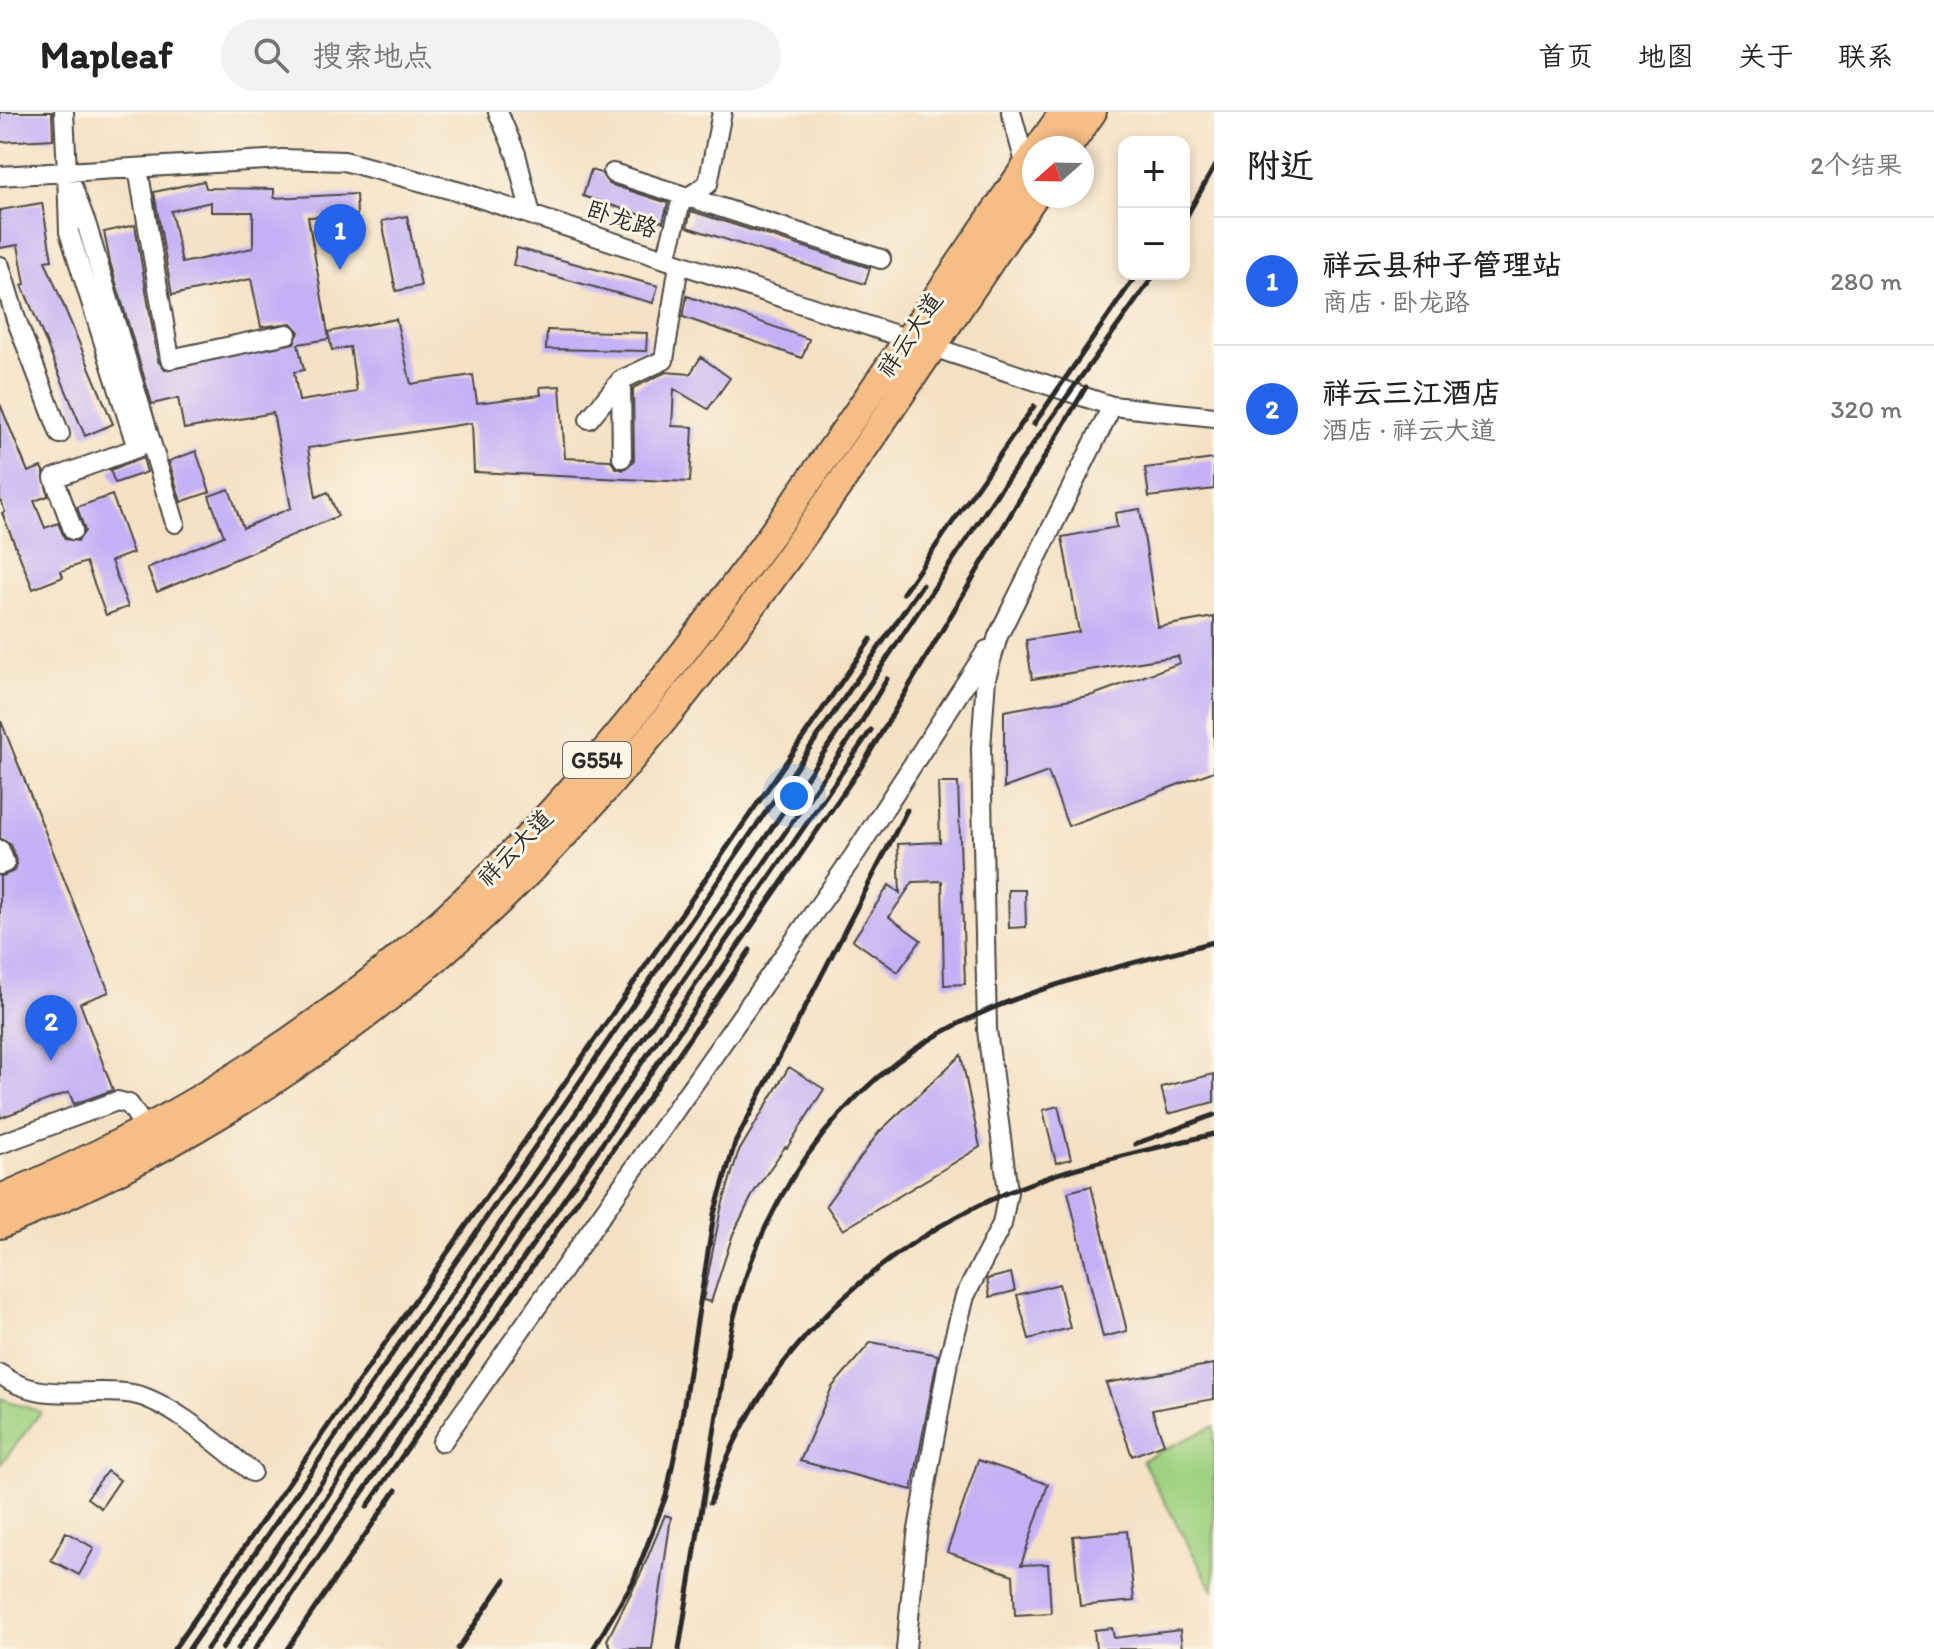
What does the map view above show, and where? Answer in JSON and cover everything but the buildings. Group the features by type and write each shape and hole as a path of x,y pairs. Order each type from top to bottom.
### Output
{"highway":[{"name":"祥云大道","path":"1047,136 1063,112"},
{"path":"1076,136 1093,112"},
{"name":"祥云大道","path":"0,1225 125,1169 245,1099 385,1000 491,909 559,840 675,704 772,576 920,343 1022,174"},
{"name":"祥云大道","path":"0,1198 146,1129 258,1061 369,980 455,908 541,823 694,638 1026,208"}],"street":[{"path":"64,112 69,232 137,448 54,478 73,530"},
{"path":"498,112 516,154 531,215"},
{"path":"589,419 621,380 664,360 681,202 708,184 722,112"},
{"path":"1011,112 1023,136"},
{"name":"卧龙路","path":"0,176 283,159 344,161 396,173 531,215 1112,406 1214,417"},
{"path":"138,168 170,359 287,334"},
{"path":"67,172 87,226 175,523"},
{"path":"613,173 881,259"},
{"path":"0,266 16,319 60,434"},
{"path":"621,380 622,458"},
{"path":"442,1442 853,857 1003,626 1112,406"},
{"path":"906,1649 917,1535 948,1362 965,1296 1002,1224 1008,1192 987,1030 981,748 986,678 1003,626"},
{"path":"0,850 5,863 0,865"},
{"path":"0,1144 117,1101 129,1104 146,1129"},
{"path":"0,1374 22,1387 67,1394 134,1394 189,1422 252,1472"}],"green space":[{"path":"0,1398 41,1412 0,1465"},
{"path":"1214,1426 1214,1592 1142,1460"}],"railway":[{"path":"1190,210 1214,167"},
{"path":"1034,424 1133,280"},
{"path":"207,1649 831,742 997,494 1151,280"},
{"path":"255,1649 863,764 1086,387"},
{"path":"903,593 1034,406"},
{"path":"189,1649 922,585"},
{"path":"174,1649 871,639"},
{"path":"222,1649 862,721 887,679"},
{"path":"238,1649 871,730"},
{"path":"593,1649 633,1582 666,1496 680,1429 714,1214 735,1143 907,810"},
{"path":"679,1649 729,1340 741,1291 759,1243 781,1198 808,1155 839,1115 875,1080 916,1049 960,1023 1052,986 1214,942"},
{"path":"367,1507 750,950"},
{"path":"1135,1144 1214,1115"},
{"path":"710,1503 734,1445 764,1391 801,1342 843,1298 890,1259 941,1226 996,1197 1054,1175 1214,1134"},
{"path":"287,1649 396,1490"},
{"path":"458,1649 505,1580"}],"place":[{"name":"祥云县种子管理站","path":"340,270"},
{"name":"祥云三江酒店","path":"51,1061"}]}
